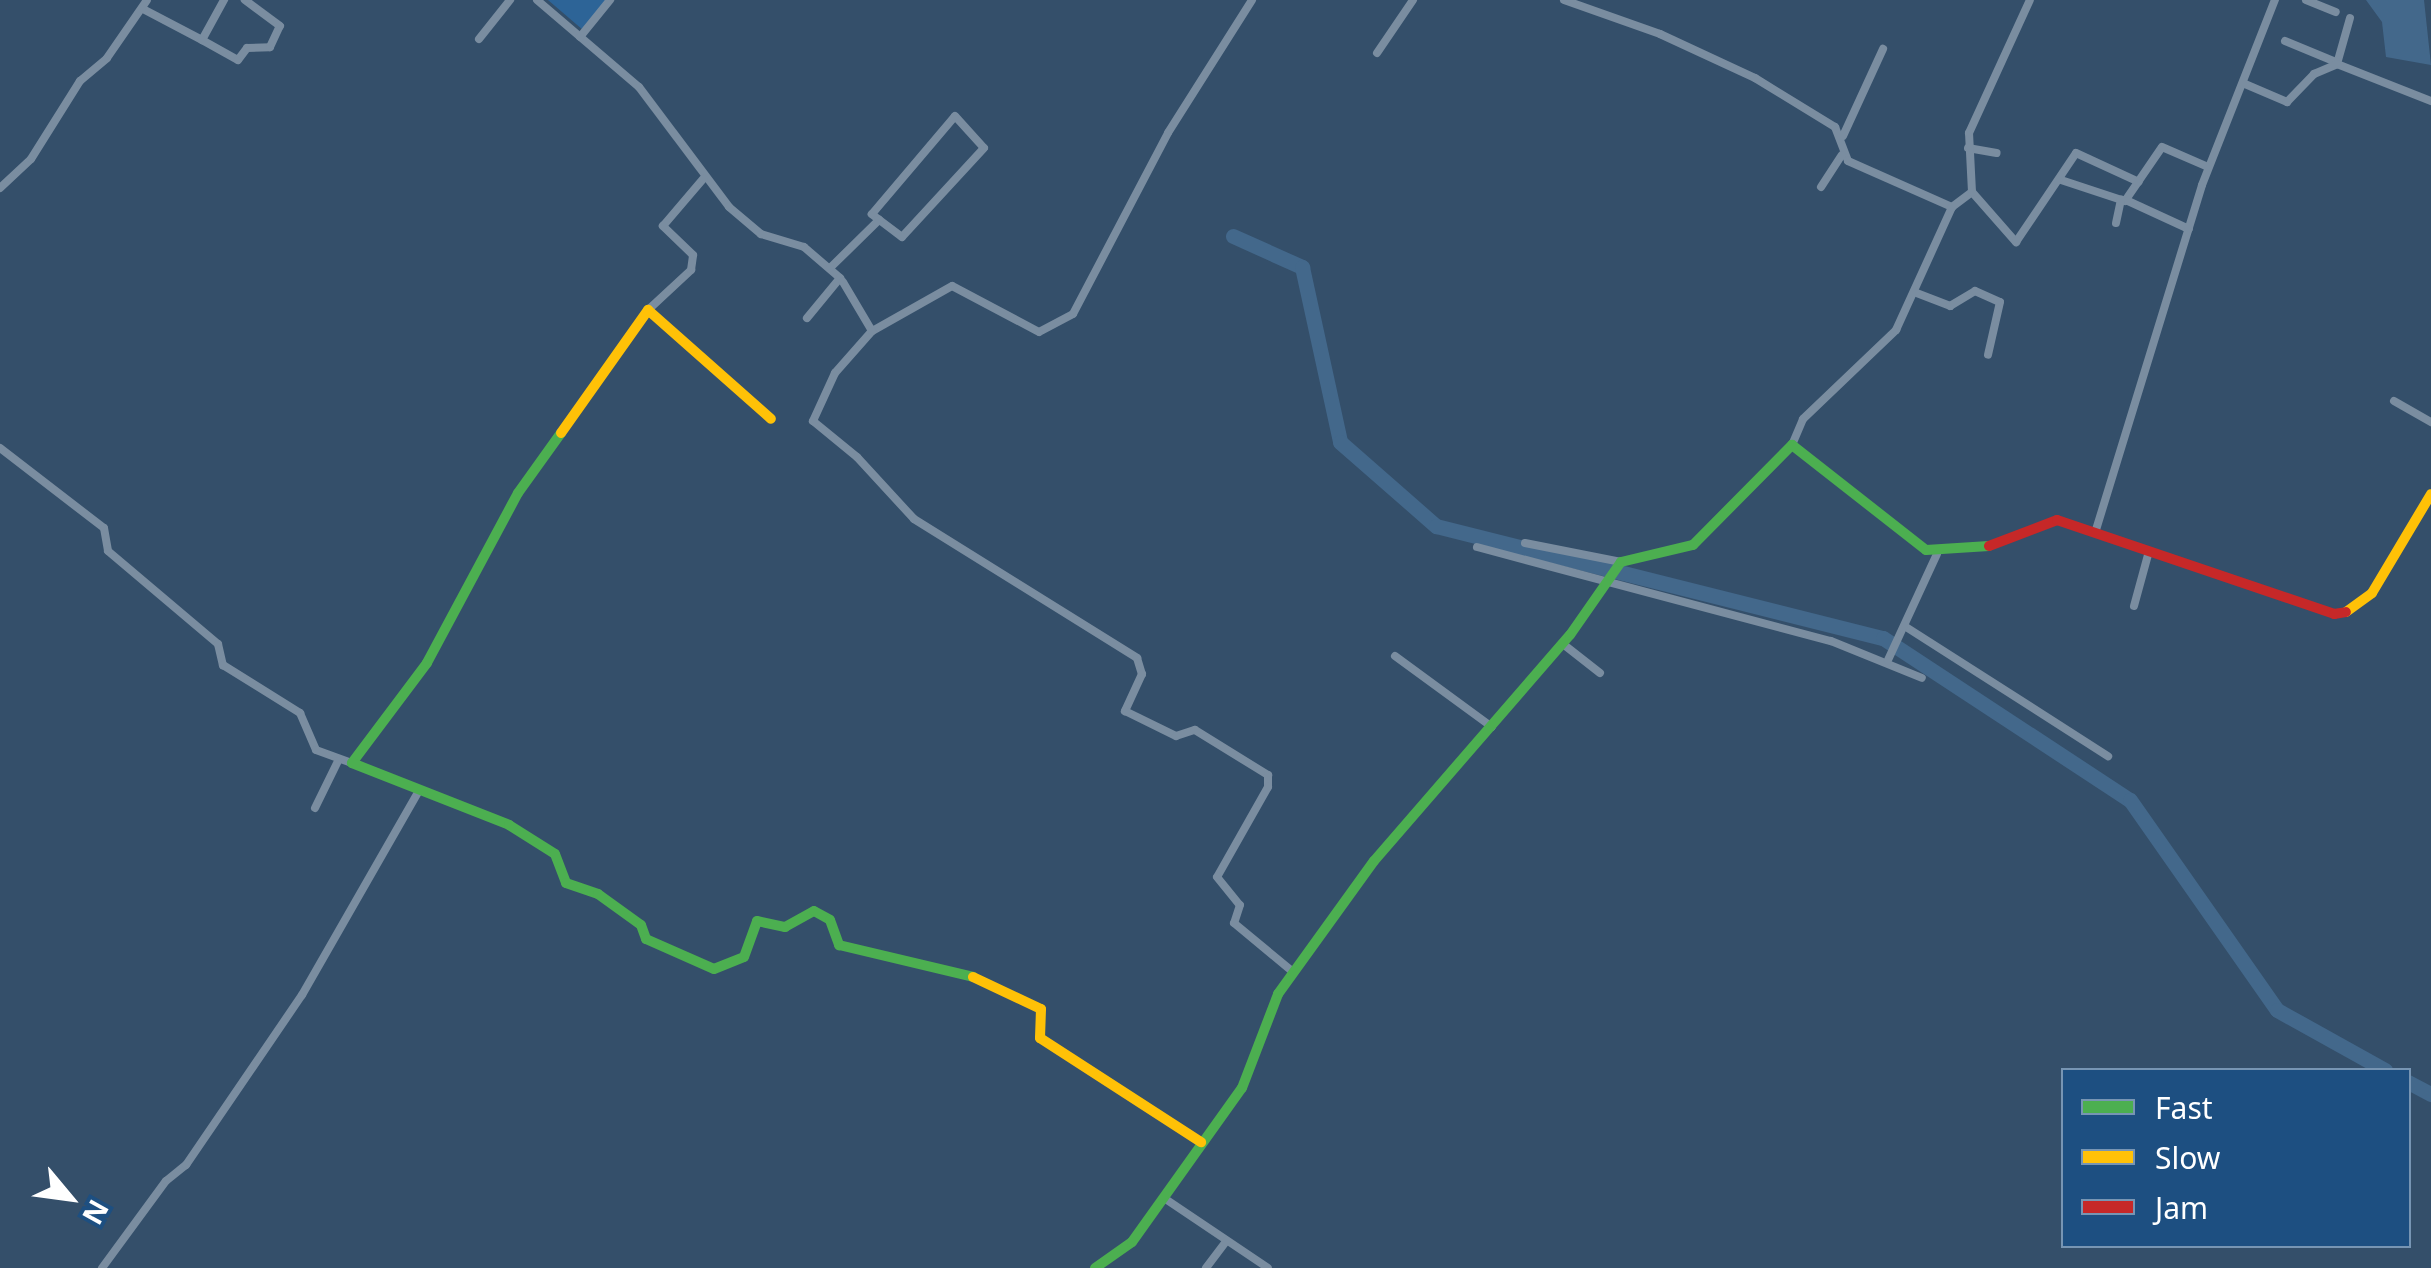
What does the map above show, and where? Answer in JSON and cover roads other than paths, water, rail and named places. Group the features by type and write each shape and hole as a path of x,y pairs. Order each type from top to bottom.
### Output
{"street":[{"path":"202,40 224,0"},
{"path":"0,188 31,159 80,81 107,58 145,5 238,60 247,48 270,47 280,26 245,0"},
{"path":"479,39 510,0"},
{"path":"537,0 638,88 703,178 762,234 804,247 830,268 843,282 872,331"},
{"path":"580,36 610,0"},
{"path":"1252,0 1168,133 1106,258 1058,327 1022,327 952,286 872,331 834,373 814,422 858,457 914,519 1137,658 1142,674 1125,710 1176,736 1196,730 1268,776 1268,786 1217,877 1240,905 1234,923 1293,972"},
{"path":"1377,53 1413,0"},
{"path":"1564,0 1721,60 1842,138"},
{"path":"2030,0 2008,59 1973,120 1968,148 1972,192 2016,242 2076,153 2140,182"},
{"path":"2095,533 2208,167 2275,0"},
{"path":"2306,0 2336,12"},
{"path":"2244,84 2286,102 2314,74 2336,63 2350,18"},
{"path":"2286,42 2431,101"},
{"path":"1821,187 1842,155 1842,138 1883,49"},
{"path":"955,116 984,148 902,237 879,220 872,214 955,116"},
{"path":"2116,223 2124,200 2162,147 2208,167"},
{"path":"1968,148 1996,153"},
{"path":"1842,155 1952,207"},
{"path":"352,763 426,663 518,493 648,310 694,262 664,226 703,178"},
{"path":"2061,180 2124,200 2189,229"},
{"path":"1526,543 1620,563 1694,545 1792,445 1803,420 1896,330 1952,207 1972,192"},
{"path":"830,268 879,220"},
{"path":"807,318 843,282"},
{"path":"1914,292 1950,306 1975,291 2000,302 1988,355"},
{"path":"648,310 771,419"},
{"path":"2394,400 2431,422"},
{"path":"1792,445 1905,538 1937,554 1992,546 2051,520 2274,597 2344,612 2372,593 2431,494"},
{"path":"0,448 104,528 108,552 218,644 223,665 300,713 316,750 419,792 494,817 555,854 566,882 598,894 640,925 653,943 714,968 744,957 757,921 784,927 814,911 830,920 839,945 968,974 1040,1009 1040,1038 1065,1058 1201,1142"},
{"path":"1477,547 1613,580 1889,658 1922,678"},
{"path":"2134,606 2149,551"},
{"path":"1889,658 1937,554"},
{"path":"1095,1268 1132,1242 1242,1088 1270,1011 1293,972 1374,862 1563,644 1613,580 1620,563"},
{"path":"1906,627 2108,756"},
{"path":"1563,644 1600,673"},
{"path":"1396,656 1492,727"},
{"path":"315,808 338,761"},
{"path":"102,1268 166,1181 186,1165 302,996 419,792"},
{"path":"1164,1198 1226,1241 1253,1252 1268,1268"},
{"path":"1206,1268 1226,1241"}],"waterway":[{"path":"1233,236 1302,267 1340,442 1436,526 1883,638 2130,800 2277,1010 2381,1068"},
{"path":"2411,1084 2431,1094"}]}
